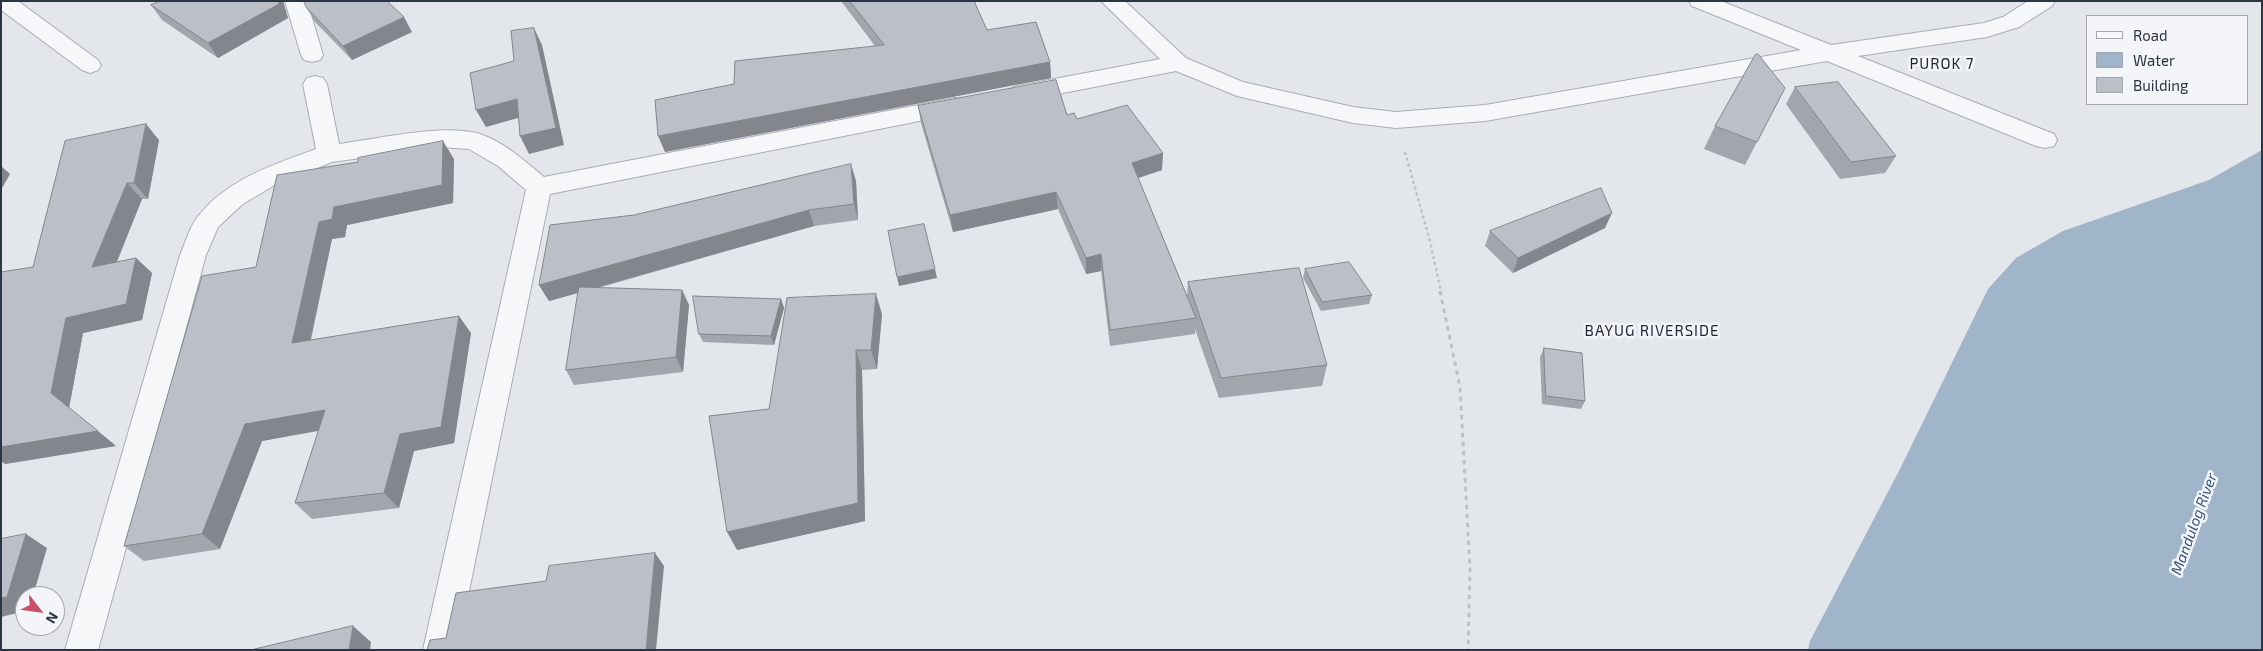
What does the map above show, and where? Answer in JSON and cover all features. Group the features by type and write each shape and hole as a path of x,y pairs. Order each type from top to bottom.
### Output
{"street":[{"path":"3,1 90,65"},
{"path":"296,1 312,55"},
{"path":"1112,1 1178,63 1237,88 1353,115 1396,120 1485,113 1829,54 1987,30 2011,22 2044,1"},
{"path":"1700,1 2045,140"},
{"path":"1003,97 1178,63"},
{"path":"315,84 329,154"},
{"path":"539,187 974,103"},
{"path":"80,650 193,255 208,221 227,203 272,174 329,154 440,139 474,141 507,160 539,187"},
{"path":"440,650 539,187"}],"path":[{"path":"1396,120 1430,241 1460,386 1470,568 1468,650"}],"water":[{"name":"Mandulog River","path":"2262,150 2262,650 1808,650 1810,641 1900,469 1988,289 2016,258 2063,231 2209,180"}],"building":[{"path":"160,1 278,1 279,4 208,43 151,5"},
{"path":"304,1 387,1 404,17 343,46 306,7"},
{"path":"850,1 974,1 987,30 1036,22 1050,62 658,136 655,100 734,84 735,61 884,45"},
{"path":"534,28 556,128 520,136 517,99 476,110 470,73 514,61 511,31"},
{"path":"1758,54 1785,88 1757,142 1715,126 1755,55"},
{"path":"1056,80 1067,115 1074,113 1077,119 1127,105 1163,153 1132,163 1196,318 1110,330 1101,254 1086,258 1056,192 950,215 918,106"},
{"path":"1838,82 1896,156 1851,162 1795,87"},
{"path":"146,124 134,183 127,183 92,267 136,258 126,304 66,318 51,393 98,431 1,447 1,272 33,267 65,141"},
{"path":"443,141 442,185 334,207 332,219 319,222 292,343 459,316 441,427 400,434 384,493 295,503 325,410 245,424 202,534 124,546 202,276 256,267 277,175 358,162 358,158"},
{"path":"851,164 854,204 809,210 539,285 550,225 634,215"},
{"path":"1601,188 1612,213 1518,258 1490,231"},
{"path":"924,224 935,269 897,277 888,231"},
{"path":"1349,262 1372,295 1322,302 1305,269"},
{"path":"1299,268 1327,365 1221,378 1188,282"},
{"path":"579,287 682,290 676,357 566,370"},
{"path":"876,294 871,350 856,350 858,503 727,532 709,416 769,409 787,298"},
{"path":"693,296 781,299 771,336 699,334"},
{"path":"1544,348 1582,353 1585,401 1546,396"},
{"path":"26,534 7,597 1,598 1,539"},
{"path":"655,553 646,650 427,650 430,640 446,638 456,593 546,581 549,566"},
{"path":"353,626 349,650 251,650"}],"district":[{"name":"PUROK 7","path":"1942,64"},
{"name":"BAYUG RIVERSIDE","path":"1652,331"}]}
